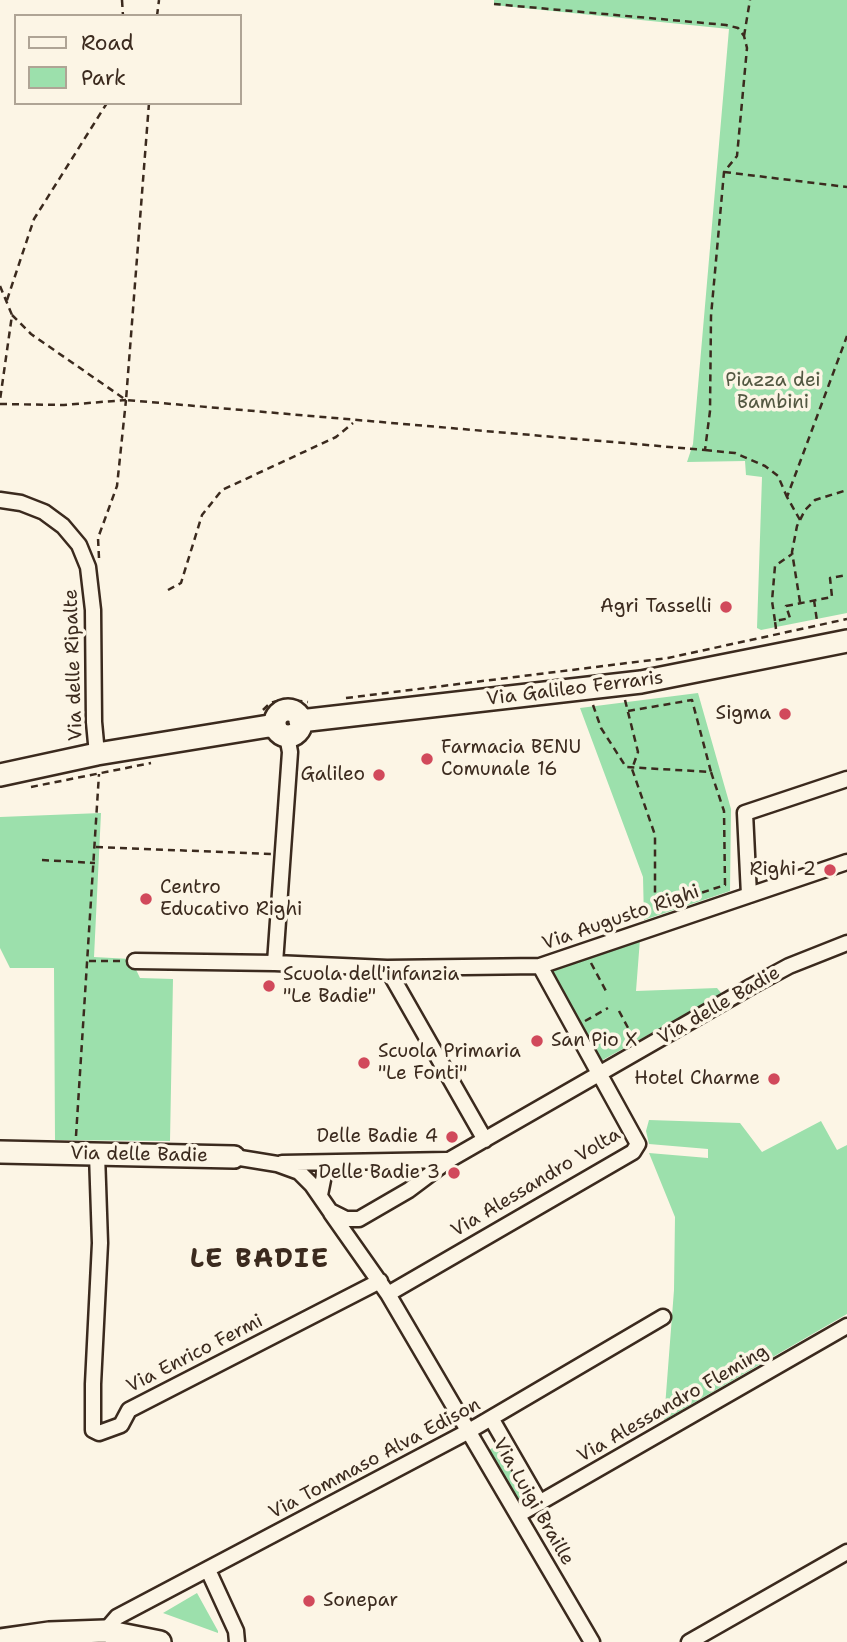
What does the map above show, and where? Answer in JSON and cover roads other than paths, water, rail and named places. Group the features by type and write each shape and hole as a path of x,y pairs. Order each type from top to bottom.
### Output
{"street":[{"name":"Via delle Ripalte","path":"0,500 21,503 44,512 63,526 79,545 88,567 92,587 98,764"},
{"name":"Via Galileo Ferraris","path":"0,775 98,764 287,727 640,682 847,641"},
{"path":"275,963 290,752 287,727"},
{"path":"749,895 745,813 847,779"},
{"name":"Via Augusto Righi","path":"135,961 387,968 540,966 847,862"},
{"name":"Via delle Badie","path":"359,1219 409,1191 449,1160 761,981 813,955 847,943"},
{"name":"Via Alessandro Volta","path":"388,1294 633,1152 638,1144 540,966"},
{"path":"387,968 485,1140"},
{"name":"Via delle Badie","path":"0,1152 234,1157 276,1164 299,1172 320,1195 330,1211"},
{"name":"Via Enrico Fermi","path":"97,1154 100,1242 93,1430 99,1433 121,1425 129,1410 380,1281"},
{"name":"Via delle Badie","path":"276,1164 449,1160"},
{"path":"320,1195 324,1175 347,1161"},
{"path":"400,1161 412,1176 409,1191"},
{"path":"330,1211 346,1219 359,1219"},
{"name":"Via Luigi Braille","path":"330,1211 388,1294 592,1642"},
{"path":"350,1241 348,1232 359,1219"},
{"name":"Via Tommaso Alva Edison","path":"105,1631 117,1617 469,1431 663,1317"},
{"name":"Via Alessandro Fleming","path":"518,1516 847,1326"},
{"path":"491,1418 540,1503"},
{"path":"690,1642 847,1552"},
{"path":"208,1570 236,1631 237,1642"},
{"path":"0,1640 49,1633 105,1631 160,1642"}],"place":[{"name":"Agri Tasselli","path":"726,607"},
{"name":"Sigma","path":"785,714"},
{"name":"Farmacia BENU Comunale 16","path":"427,759"},
{"name":"Galileo","path":"379,775"},
{"name":"Righi 2","path":"830,870"},
{"name":"Centro Educativo Righi","path":"146,899"},
{"name":"Scuola dell'infanzia \"Le Badie\"","path":"269,986"},
{"name":"San Pio X","path":"537,1041"},
{"name":"Scuola Primaria \"Le Fonti\"","path":"364,1063"},
{"name":"Hotel Charme","path":"774,1079"},
{"name":"Delle Badie 4","path":"452,1137"},
{"name":"Delle Badie 3","path":"454,1173"},
{"name":"Sonepar","path":"309,1601"}],"district":[{"name":"LE BADIE","path":"260,1260"}],"park label":[{"name":"Piazza dei Bambini","path":"773,392"}]}
